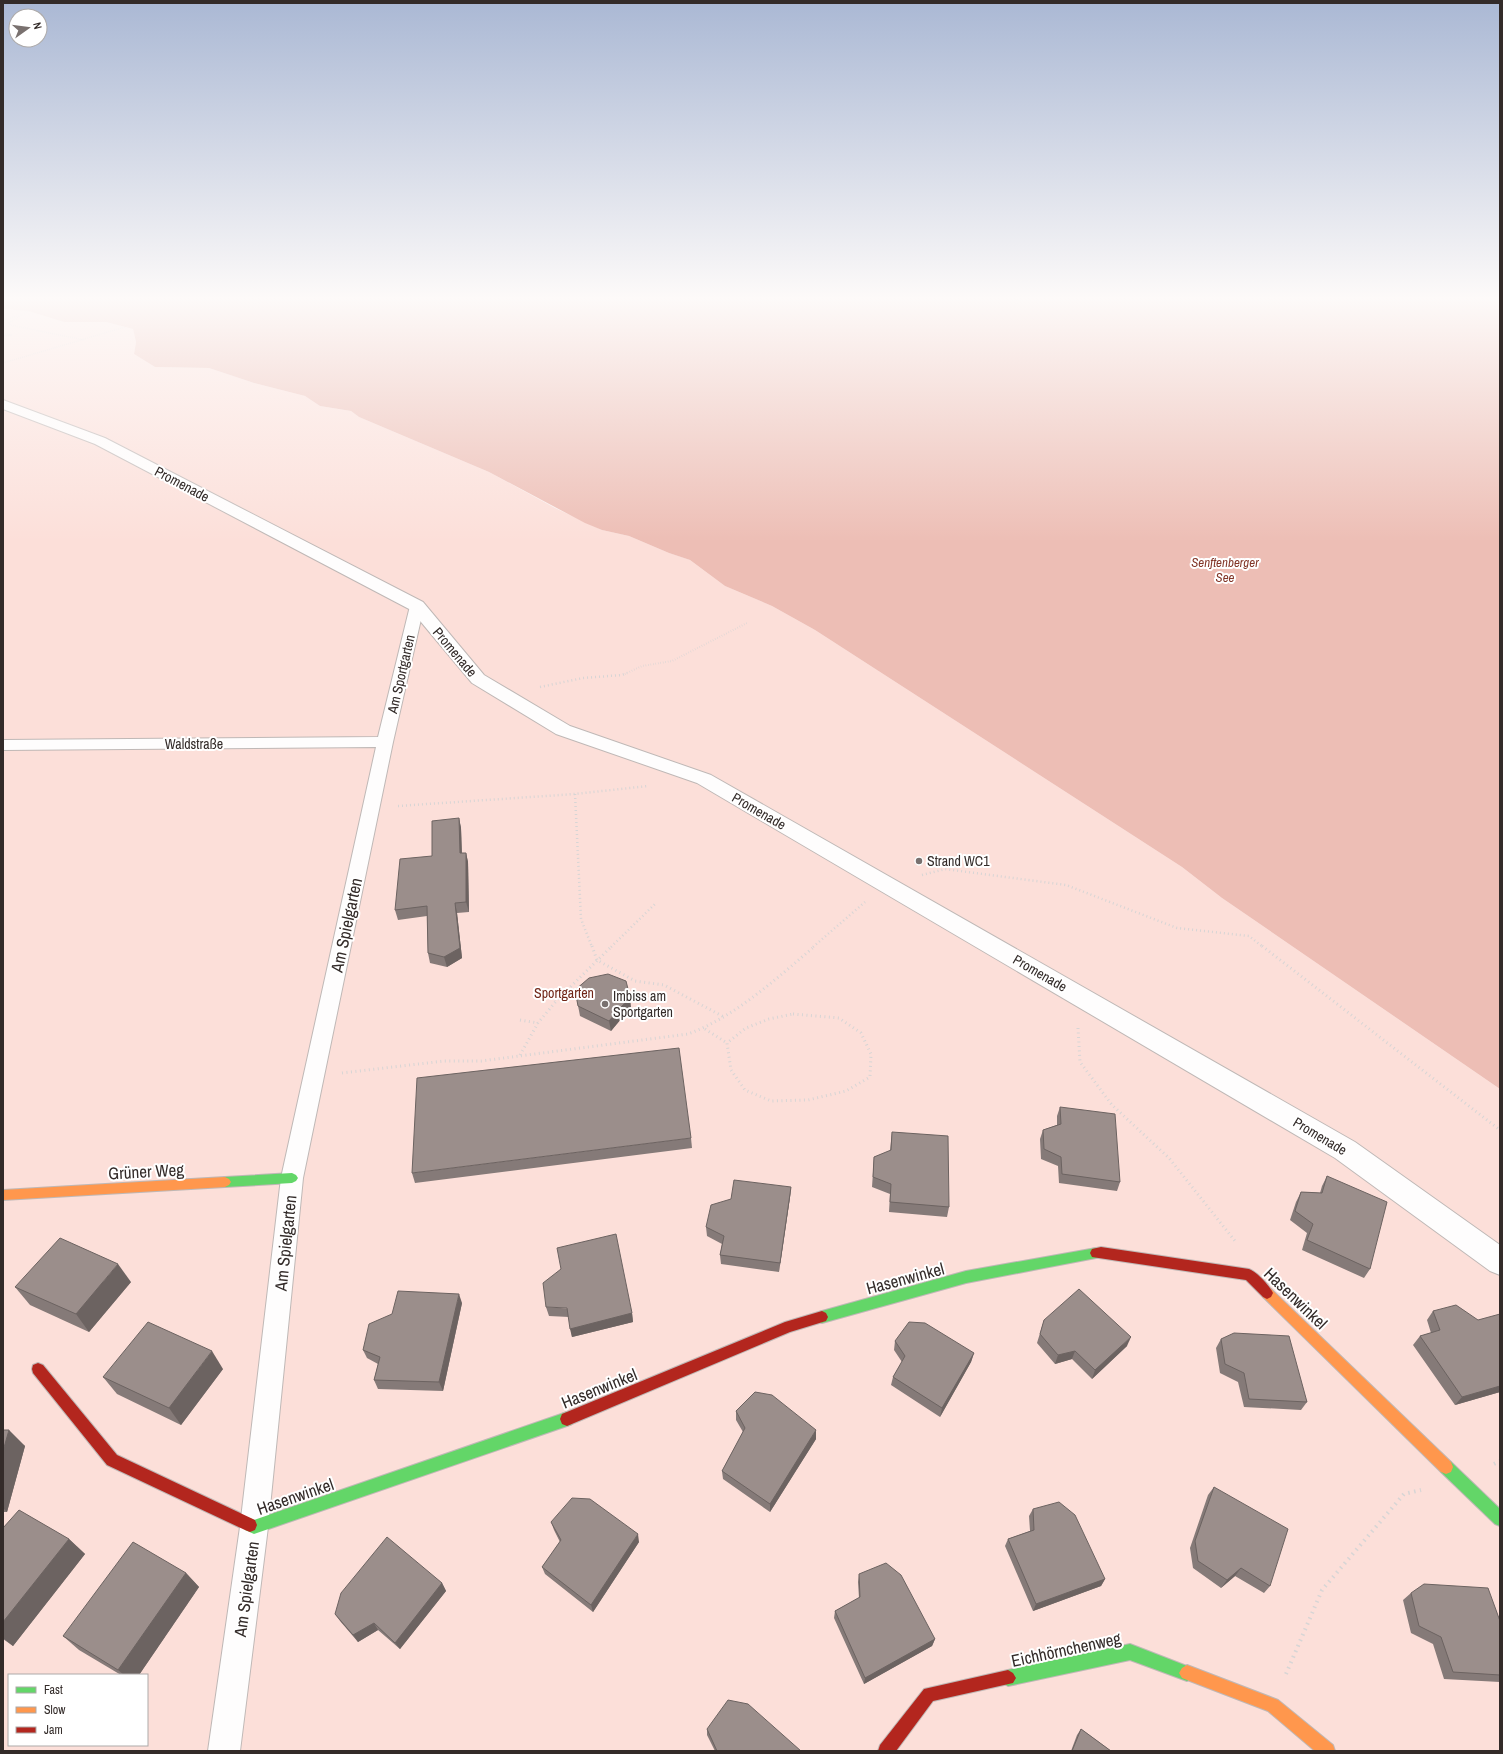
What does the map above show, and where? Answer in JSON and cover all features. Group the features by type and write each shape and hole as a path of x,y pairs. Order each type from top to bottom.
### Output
{"street":[{"name":"Promenade","path":"3,404 100,441 417,606 478,679 563,730 704,779 1345,1150 1500,1262"},
{"name":"Grüner Weg","path":"3,1195 292,1178"},
{"name":"Hasenwinkel","path":"254,1527 571,1417 789,1326 966,1277 1101,1252 1249,1274 1500,1519"},
{"path":"38,1369 112,1460 254,1527"},
{"name":"Eichhörnchenweg","path":"886,1751 929,1694 1130,1652 1273,1706 1327,1751"}],"lane":[{"name":"Am Sportgarten","path":"385,742 417,606"},
{"name":"Waldstraße","path":"3,745 385,742"},
{"name":"Am Spielgarten","path":"224,1751 254,1527 292,1178 385,742"}],"path":[{"path":"510,698 520,692 553,684 583,678 622,675 642,666 672,661 747,623"},
{"path":"371,808 575,794 651,785"},
{"path":"575,794 580,919 597,960 635,981 664,985 724,1017"},
{"path":"916,878 945,869 1066,885 1177,928 1249,936 1500,1130"},
{"path":"313,1077 444,1061 481,1061 688,1034 705,1028 724,1017 794,964 886,883"},
{"path":"520,1055 538,1023 557,1000 656,903"},
{"path":"1075,993 1080,1062 1112,1105 1169,1158 1236,1242 1249,1274"},
{"path":"543,994 557,1000"},
{"path":"705,1028 727,1043 730,1070 745,1090 771,1101 808,1100 846,1091 870,1077 871,1054 861,1033 839,1018 793,1014 746,1028 727,1043"},
{"path":"520,1020 538,1023"},
{"path":"1273,1706 1322,1590 1404,1494 1461,1480 1500,1461"}],"green space":[{"name":"Sportgarten","path":"3,378 239,378 305,396 320,406 351,411 359,417 489,472 555,508 602,530 629,536 690,560 725,586 772,606 815,630 1182,867 1222,898 1500,1089 1500,1751 3,1751"}],"water":[{"name":"Senftenberger See","path":"239,378 1500,378 1500,1089 1222,898 1182,867 815,630 772,606 725,586 690,560 629,536 602,530 585,523 489,472 359,417 351,411 320,406 305,396"}],"building":[{"path":"459,818 460,853 466,853 466,902 455,903 460,948 444,957 428,953 427,906 395,910 400,859 432,856 432,821"},
{"path":"608,974 626,981 630,997 609,1021 578,1006 575,990 589,978"},
{"path":"679,1048 691,1138 412,1173 417,1078"},
{"path":"1060,1107 1115,1114 1120,1182 1062,1174 1061,1157 1044,1149 1043,1130 1061,1124"},
{"path":"892,1132 948,1136 949,1207 890,1202 891,1184 873,1177 874,1157 891,1150"},
{"path":"1327,1176 1387,1202 1370,1269 1307,1240 1313,1224 1295,1211 1301,1192 1322,1193"},
{"path":"734,1180 791,1187 780,1263 720,1255 724,1236 706,1227 711,1205 731,1199"},
{"path":"616,1234 632,1313 570,1329 567,1308 546,1307 543,1283 561,1269 557,1248"},
{"path":"60,1238 118,1264 76,1314 15,1287"},
{"path":"1079,1289 1131,1337 1095,1370 1075,1351 1058,1355 1040,1334 1044,1320"},
{"path":"398,1291 459,1294 439,1382 374,1380 380,1357 363,1350 369,1324 392,1314"},
{"path":"1456,1305 1478,1320 1500,1314 1500,1386 1462,1397 1420,1336 1440,1330 1433,1311"},
{"path":"148,1322 212,1351 169,1408 103,1377"},
{"path":"909,1322 925,1323 974,1353 942,1408 893,1377 905,1356 895,1341"},
{"path":"1234,1333 1289,1336 1307,1402 1249,1399 1244,1373 1225,1364 1221,1339"},
{"path":"755,1392 772,1395 816,1430 770,1504 722,1471 745,1428 736,1411"},
{"path":"3,1430 9,1430 3,1451"},
{"path":"1214,1487 1288,1529 1270,1586 1241,1568 1227,1580 1198,1561 1195,1541"},
{"path":"572,1498 590,1499 638,1534 591,1605 542,1567 561,1540 551,1522"},
{"path":"1059,1502 1075,1515 1105,1579 1036,1604 1008,1539 1034,1530 1033,1509"},
{"path":"19,1510 69,1539 3,1622 3,1528"},
{"path":"387,1537 442,1583 395,1643 374,1623 353,1635 335,1614 341,1593"},
{"path":"133,1542 186,1573 118,1670 63,1636"},
{"path":"886,1563 901,1575 935,1639 865,1678 835,1611 860,1597 859,1574"},
{"path":"1424,1584 1488,1588 1500,1621 1500,1675 1453,1672 1441,1637 1419,1626 1411,1593"},
{"path":"728,1700 748,1704 801,1751 717,1751 707,1729"},
{"path":"1081,1729 1111,1751 1072,1751"}],"traffic: fast":[{"path":"225,1182 292,1178"},
{"path":"822,1317 966,1277 1096,1253"},
{"path":"250,1525 254,1527 567,1419"},
{"path":"1446,1467 1500,1519"},
{"path":"1008,1678 1130,1652 1187,1673"}],"traffic: slow":[{"path":"3,1195 225,1182"},
{"path":"1267,1293 1446,1467"},
{"path":"1187,1673 1273,1705 1327,1751"}],"traffic: jam":[{"path":"1096,1253 1101,1252 1249,1275 1267,1293"},
{"path":"567,1419 789,1326 822,1317"},
{"path":"38,1369 112,1460 250,1525"},
{"path":"886,1751 929,1694 1008,1678"}],"place":[{"name":"Strand WC1","path":"919,861"},
{"name":"Imbiss am Sportgarten","path":"605,1004"}]}
